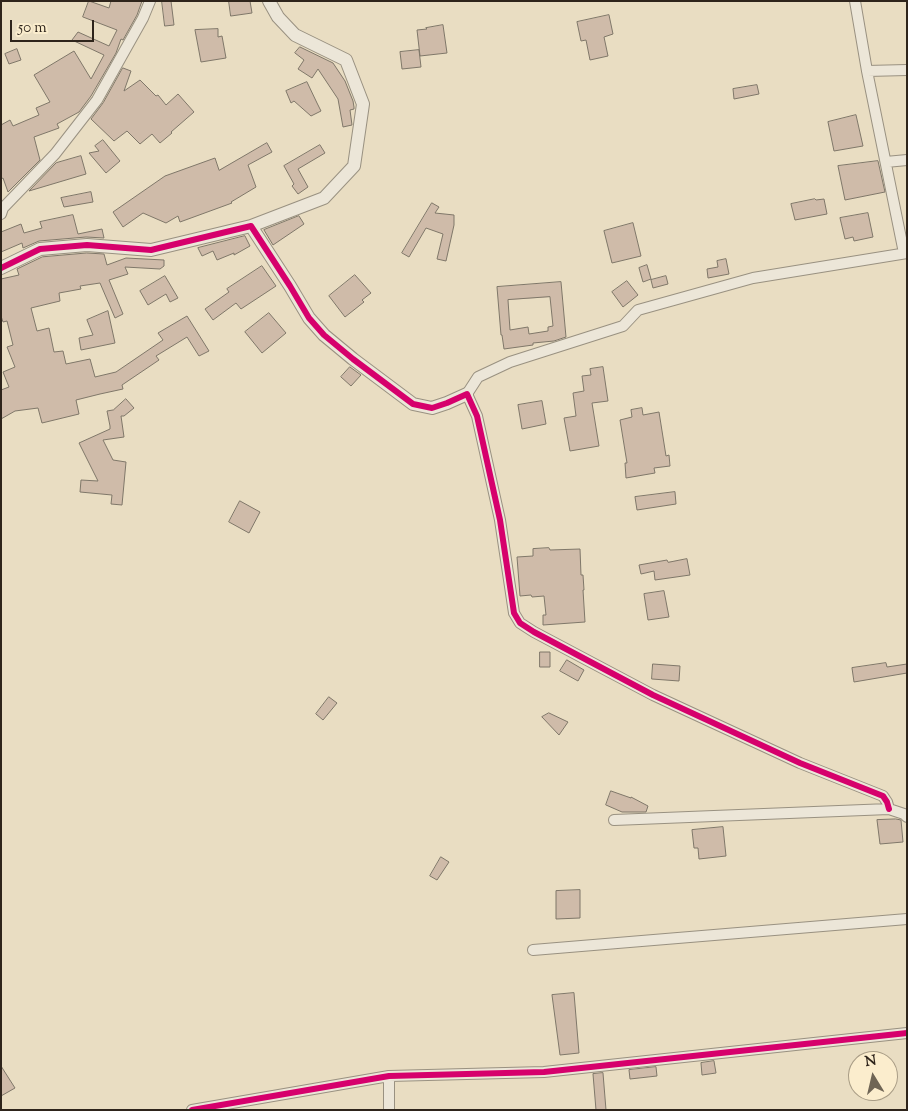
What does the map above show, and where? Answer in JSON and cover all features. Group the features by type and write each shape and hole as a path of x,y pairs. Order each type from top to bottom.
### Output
{"street":[{"path":"1,214 3,208 55,154 97,100 144,18 150,1"},
{"path":"1,268 40,249 87,245 151,250 251,226 324,198 354,166 363,104 346,60 295,35 278,17 268,1"},
{"path":"251,226 309,318 324,335 413,404 432,408 467,394 478,377 510,362 622,326 638,310 752,278 905,253 867,71 855,1"},
{"path":"867,71 907,70"},
{"path":"886,162 907,160"},
{"path":"467,394 477,416 500,520 514,613 520,623 652,695 800,763 883,796 889,809"},
{"path":"614,820 889,809 904,814 907,817"},
{"path":"533,950 907,919"},
{"path":"192,1110 389,1076 544,1072 907,1033"},
{"path":"389,1076 390,1110"}],"building":[{"path":"89,1 109,8 111,1 142,1 137,15 123,40 121,39 116,53 91,96 79,112 57,124 59,128 34,137 40,160 8,192 3,178 1,179 1,125 10,120 13,126 39,115 36,108 50,102 34,75 74,51 91,79 104,55 72,40 78,32 109,46 117,30 83,17"},
{"path":"162,1 171,1 174,25 165,26"},
{"path":"229,1 250,1 252,13 231,16"},
{"path":"609,15 613,34 604,37 608,56 590,60 586,40 581,41 577,22"},
{"path":"443,25 447,53 420,56 417,30"},
{"path":"218,29 218,37 222,36 226,58 201,62 195,30"},
{"path":"300,47 333,63 345,81 354,107 354,109 350,110 352,125 343,127 338,99 318,69 312,78 298,69 304,60 295,53"},
{"path":"17,49 21,60 9,64 5,54"},
{"path":"419,50 421,67 402,69 400,52"},
{"path":"123,68 131,71 124,91 140,80 156,96 158,95 166,105 178,94 194,112 160,143 152,134 140,144 127,131 114,141 91,119 103,103"},
{"path":"307,82 321,111 311,116 294,101 291,103 286,91"},
{"path":"757,85 759,94 734,99 733,89"},
{"path":"856,115 863,146 834,151 828,122"},
{"path":"103,140 120,161 106,173 89,153 99,151 95,146"},
{"path":"267,143 272,152 248,165 256,187 232,203 180,222 178,216 166,223 143,213 123,227 113,212 165,176 215,158 219,170"},
{"path":"320,145 325,153 298,169 308,187 298,194 292,186 294,184 284,166"},
{"path":"81,156 86,174 29,191 56,163"},
{"path":"878,161 885,192 845,200 838,166"},
{"path":"91,192 93,202 64,207 61,198"},
{"path":"824,199 827,214 795,220 791,204"},
{"path":"432,203 439,207 435,213 454,215 454,225 446,261 437,259 443,234 426,228 409,257 402,253"},
{"path":"868,213 873,237 854,241 853,237 845,239 840,218"},
{"path":"73,215 78,234 102,229 104,238 86,237 39,241 23,248 22,243 1,252 1,232 21,224 24,233 42,228 40,222"},
{"path":"299,216 304,224 273,245 264,230"},
{"path":"633,223 641,256 612,263 604,231"},
{"path":"245,236 250,246 234,255 234,253 217,260 213,251 202,256 198,248"},
{"path":"87,253 104,254 107,265 126,258 164,260 164,266 160,269 125,267 128,274 109,280 123,314 115,318 100,283 80,286 81,289 59,293 60,301 31,308 37,331 49,328 54,352 63,351 66,364 90,359 95,377 116,372 163,340 158,333 187,316 209,351 199,356 187,337 156,356 159,360 122,385 123,389 76,400 79,414 42,423 38,408 15,411 1,419 1,390 9,387 3,372 15,367 7,347 13,345 7,321 3,322 1,316 1,279 19,275 17,269 42,257"},
{"path":"726,259 729,274 708,278 707,269 718,267 717,261"},
{"path":"647,265 651,279 643,282 639,268"},
{"path":"262,266 276,286 241,309 236,303 213,320 205,309 229,292 227,289"},
{"path":"355,275 371,293 362,300 364,302 345,317 329,296"},
{"path":"165,276 178,298 170,302 166,294 148,305 140,291"},
{"path":"666,276 668,284 653,288 651,280"},
{"path":"627,281 638,295 623,307 612,292"},
{"path":"561,282 566,337 554,341 504,349 497,287","holes":["550,297 553,326 548,327 548,331 529,334 528,327 510,330 508,300"]},
{"path":"108,311 115,343 81,350 79,338 93,335 87,320"},
{"path":"269,313 286,333 262,353 245,332"},
{"path":"350,367 361,375 351,386 341,377"},
{"path":"603,367 608,401 592,403 599,446 570,451 564,418 576,416 573,393 584,391 582,376 591,375 590,369"},
{"path":"126,399 134,408 124,416 121,416 124,437 103,440 113,460 126,462 122,505 111,504 112,495 80,492 81,480 98,481 79,443 110,429 107,411 113,410"},
{"path":"542,401 546,424 522,429 518,405"},
{"path":"642,408 643,415 659,412 666,456 669,455 670,466 654,468 655,473 626,478 625,463 627,463 620,420 632,417 631,410"},
{"path":"675,492 676,504 637,510 635,497"},
{"path":"240,501 260,512 249,533 229,522"},
{"path":"549,548 550,550 580,549 585,622 543,625 543,615 546,615 544,596 520,596 517,557 533,556 533,549"},
{"path":"687,559 690,575 655,580 654,571 641,574 639,565"},
{"path":"664,591 669,617 648,620 644,594"},
{"path":"540,652 550,652 550,667 540,667"},
{"path":"567,660 584,670 578,681 560,671"},
{"path":"886,663 887,667 907,664 907,673 854,682 852,668"},
{"path":"653,664 680,666 679,681 652,679"},
{"path":"329,697 337,703 323,720 316,714"},
{"path":"549,713 568,722 559,735 542,717"},
{"path":"611,791 631,797 648,806 646,812 622,812 606,805"},
{"path":"877,820 901,820 903,842 880,844"},
{"path":"723,827 726,856 699,859 698,848 694,848 692,830"},
{"path":"441,857 449,862 437,880 430,876"},
{"path":"580,890 580,918 556,919 556,891"},
{"path":"574,993 579,1053 560,1055 552,995"},
{"path":"714,1061 716,1073 702,1075 701,1063"},
{"path":"1,1066 15,1088 1,1096"},
{"path":"656,1067 657,1076 630,1079 629,1070"},
{"path":"603,1073 606,1110 596,1110 593,1074"}],"cycle path":[{"path":"1,268 40,249 87,245 151,250 251,226 309,318 324,335 353,359 413,404 432,408 467,394 477,416 500,520 514,613 520,623 653,695 800,763 883,796 889,809"},
{"path":"192,1110 389,1076 544,1072 907,1033"}]}
